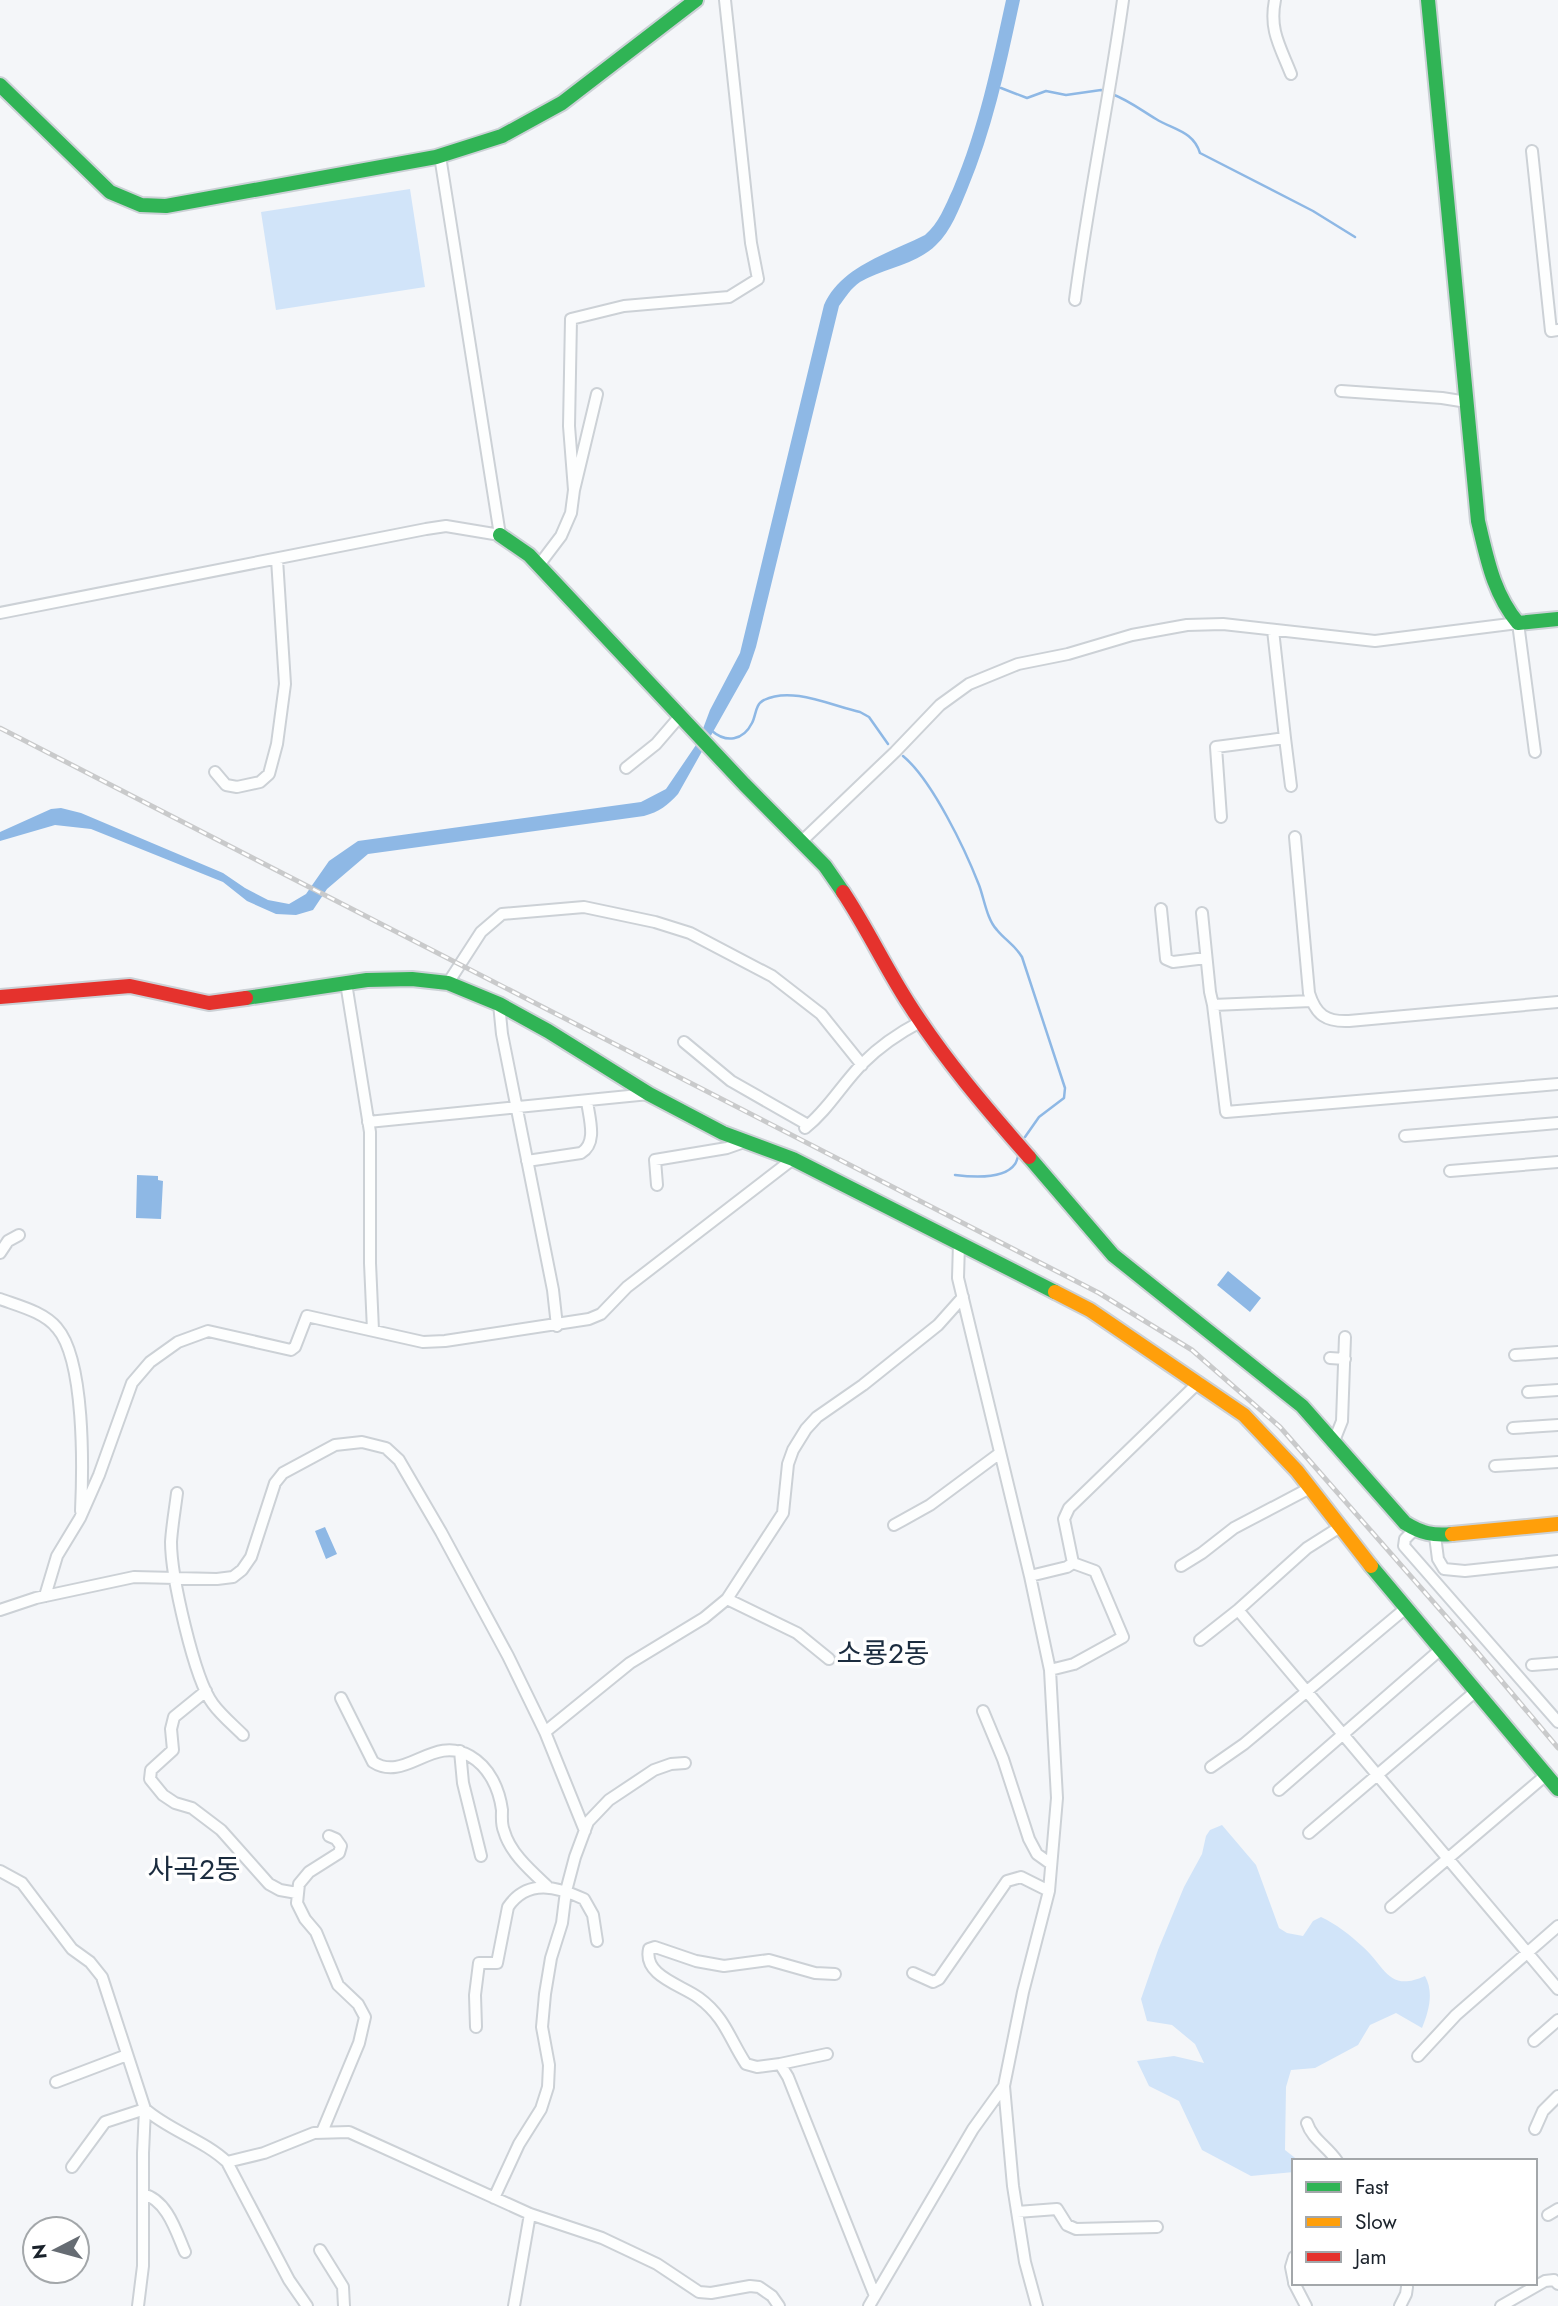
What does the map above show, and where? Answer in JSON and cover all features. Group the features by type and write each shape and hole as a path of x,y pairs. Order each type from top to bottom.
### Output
{"street":[{"path":"0,85 110,192 141,205 166,205 440,156 502,136 562,103 696,0"},
{"path":"574,491 569,426 571,319 624,306 729,297 758,279 751,243 724,0"},
{"path":"1075,300 1123,0"},
{"path":"1275,0 1271,18 1291,74"},
{"path":"1428,0 1478,521 1497,593 1505,610 1518,623 1535,752"},
{"path":"1532,151 1551,331 1558,330"},
{"path":"440,156 500,535"},
{"path":"1341,391 1467,402"},
{"path":"539,565 561,536 571,513 597,394"},
{"path":"0,613 446,526 500,535 539,565 825,866 920,1022 967,1086 1113,1255 1302,1406 1405,1523 1435,1536 1558,1524"},
{"path":"215,772 226,785 237,787 260,782 269,774 277,744 285,684 277,559"},
{"path":"802,841 940,705 969,684 992,673 1132,635 1187,625 1223,624 1375,641 1558,619"},
{"path":"1273,630 1291,786"},
{"path":"626,768 656,744 681,715"},
{"path":"1221,817 1216,747 1285,738"},
{"path":"1295,837 1311,1001 1321,1016 1336,1022 1558,1002"},
{"path":"447,983 481,932 502,914 584,907 655,922 690,933 772,976 821,1014 862,1065"},
{"path":"1161,909 1166,959 1172,961 1206,958"},
{"path":"1202,913 1226,1112 1558,1084"},
{"path":"0,998 130,986 209,1003 366,980 412,979 447,983 499,1004 649,1094 723,1133 793,1160 1090,1310 1244,1415 1310,1488 1406,1608 1558,1789"},
{"path":"346,983 371,1148 369,1238 373,1331"},
{"path":"1213,1005 1311,1001"},
{"path":"499,1004 502,1034 553,1290 557,1326"},
{"path":"684,1042 731,1081 807,1127 886,1042 920,1022"},
{"path":"368,1122 649,1094"},
{"path":"527,1161 586,1150 591,1137 587,1101"},
{"path":"1405,1136 1558,1123"},
{"path":"657,1185 655,1160 727,1149 747,1141"},
{"path":"46,1596 57,1556 80,1518 99,1475 132,1383 150,1362 178,1342 208,1331 291,1350 295,1348 307,1316 423,1342 557,1326 589,1319 601,1314 627,1287 793,1160"},
{"path":"1450,1171 1558,1162"},
{"path":"0,1254 8,1241 19,1235"},
{"path":"959,1242 958,1278 1051,1671 1057,1798 1049,1891 1023,1992 1004,2087 1017,2212 1025,2262 1037,2306"},
{"path":"545,1732 630,1663 704,1618 727,1599 783,1513 789,1464 793,1450 806,1429 817,1417 863,1385 938,1325 963,1297"},
{"path":"0,1299 35,1312 52,1323 59,1330 71,1353 81,1427 80,1518"},
{"path":"1334,1441 1342,1421 1345,1338"},
{"path":"1515,1355 1558,1352"},
{"path":"1329,1358 1345,1359"},
{"path":"1073,1563 1063,1519 1069,1508 1199,1382"},
{"path":"1528,1392 1558,1390"},
{"path":"1513,1428 1558,1425"},
{"path":"0,1610 46,1596 134,1577 217,1580 233,1577 251,1557 275,1483 284,1473 335,1445 362,1442 386,1448 399,1460 508,1656 545,1732 585,1830"},
{"path":"894,1525 930,1505 1000,1453"},
{"path":"1495,1466 1558,1462"},
{"path":"1181,1566 1234,1528 1310,1488"},
{"path":"177,1493 171,1542 175,1579 186,1627 201,1679 212,1703 243,1735"},
{"path":"1200,1640 1307,1548 1340,1527"},
{"path":"1415,1529 1405,1539 1405,1546 1558,1722"},
{"path":"1435,1536 1438,1559 1444,1569 1465,1571 1558,1561"},
{"path":"1030,1576 1073,1563"},
{"path":"1051,1671 1074,1664 1123,1637 1094,1572 1073,1563"},
{"path":"727,1599 797,1633 829,1659"},
{"path":"1210,1767 1244,1744 1406,1608"},
{"path":"1238,1610 1558,1989"},
{"path":"1279,1790 1441,1649"},
{"path":"1532,1665 1558,1662"},
{"path":"206,1691 174,1717 171,1730 173,1750 151,1770 150,1779 163,1795 175,1803 192,1808 221,1830 269,1884 297,1893"},
{"path":"1309,1833 1476,1691"},
{"path":"341,1698 373,1762 382,1768 410,1763 442,1749 460,1751 472,1757 493,1778 502,1810 504,1833 517,1855 547,1886"},
{"path":"983,1712 1003,1759 1029,1839 1037,1854 1051,1864"},
{"path":"460,1751 466,1794 481,1856"},
{"path":"494,2197 519,2144 541,2109 548,2087 549,2064 542,2028 545,1994 551,1958 562,1923 566,1891 588,1822 609,1800 654,1770 671,1764 685,1763"},
{"path":"1391,1907 1546,1775"},
{"path":"322,2132 355,2056 365,2017 358,2004 338,1985 316,1932 297,1903 299,1884 309,1872 339,1853 341,1846 336,1839 329,1836"},
{"path":"0,1871 22,1883 72,1949 90,1962 102,1977 145,2109 143,2266 138,2306"},
{"path":"913,1973 933,1982 939,1979 1007,1881 1021,1877 1049,1891"},
{"path":"477,2027 475,1995 479,1964 497,1963 508,1907 512,1901 533,1889 547,1886 584,1899 593,1915 597,1941"},
{"path":"1418,2056 1456,2015 1558,1926"},
{"path":"827,2054 757,2067 746,2064 731,2033 717,2015 702,1999 660,1975 651,1967 648,1956 649,1949 654,1947 696,1961 724,1966 769,1960 815,1973 835,1973"},
{"path":"1534,2041 1558,2020"},
{"path":"56,2082 127,2056"},
{"path":"780,2064 788,2077 872,2301"},
{"path":"872,2301 973,2129 1004,2087"},
{"path":"1535,2130 1543,2111 1558,2096"},
{"path":"145,2109 158,2120 217,2153 227,2162 289,2280 307,2306"},
{"path":"72,2167 105,2122 145,2109"},
{"path":"1307,2123 1312,2133 1336,2159"},
{"path":"227,2162 264,2153 314,2133 349,2132 530,2214 601,2238 657,2264 699,2292 759,2287 772,2296 779,2306"},
{"path":"143,2194 153,2196 162,2205 186,2252"},
{"path":"1017,2212 1057,2209 1067,2225 1076,2229 1157,2227"},
{"path":"514,2306 530,2214"},
{"path":"320,2250 343,2287 344,2306"},
{"path":"1501,2306 1545,2281 1554,2280 1558,2284"},
{"path":"1295,2285 1306,2306"},
{"path":"1400,2306 1407,2287"},
{"path":"711,2293 713,2306"}],"shaded area":[{"path":"410,189 425,287 276,310 261,212"},
{"path":"1222,1825 1256,1865 1279,1928 1287,1933 1303,1936 1313,1921 1321,1917 1353,1938 1388,1975 1403,1981 1425,1976 1428,1982 1430,1995 1422,2028 1396,2013 1370,2025 1358,2045 1315,2068 1291,2070 1286,2087 1285,2150 1296,2159 1292,2159 1292,2172 1251,2176 1202,2150 1179,2101 1149,2086 1137,2061 1174,2056 1204,2063 1195,2044 1172,2025 1147,2021 1141,1999 1158,1950 1184,1887 1202,1854 1210,1830"}],"water":[{"path":"1006,0 1020,0 992,120 961,205 946,233 928,252 860,282 839,306 749,668 678,794 667,805 644,816 368,854 327,889 313,910 296,915 276,914 247,901 223,882 91,829 55,825 0,841 0,832 51,809 61,808 81,813 223,873 268,900 289,904 306,894 329,861 358,841 641,802 666,789 698,742 710,710 740,653 824,305 842,280 854,270 925,235 938,220 970,143 984,96"},
{"path":"137,1175 158,1176 158,1180 163,1181 161,1219 136,1218"},
{"path":"1228,1271 1261,1298 1250,1312 1217,1285"},
{"path":"325,1527 337,1554 326,1559 315,1531"}],"waterway":[{"path":"1001,88 1027,98 1046,91 1066,95 1105,91"},
{"path":"1112,94 1188,135 1200,153 1313,211 1355,237"},
{"path":"712,731 723,737 739,737 748,729 761,702 775,696 787,695 812,698 860,712 869,717 888,744"},
{"path":"903,756 925,781 947,816 973,870 994,926 1022,957 1065,1088 1064,1098 1039,1117 1025,1137"},
{"path":"955,1175 987,1176 1003,1173 1015,1164 1019,1153"}],"railway":[{"path":"0,728 1099,1293 1192,1350 1280,1427 1558,1748"}],"traffic: fast":[{"path":"0,85 110,192 141,205 166,206 436,157 502,136 562,103 696,0"},
{"path":"1428,0 1478,521 1488,562 1509,612 1518,623 1558,619"},
{"path":"500,535 529,555 744,784 825,866 843,892"},
{"path":"246,998 367,980 412,979 448,983 499,1004 649,1094 723,1133 793,1159 1055,1292"},
{"path":"1029,1157 1113,1255 1302,1406 1405,1523 1427,1533 1452,1534"},
{"path":"1371,1566 1558,1789"}],"traffic: slow":[{"path":"1055,1292 1090,1310 1244,1415 1297,1471 1371,1566"},
{"path":"1452,1534 1558,1524"}],"traffic: jam":[{"path":"843,892 900,990 936,1044 1029,1157"},
{"path":"0,997 130,986 209,1003 246,998"}],"district":[{"name":"소룡2동","path":"883,1653"},
{"name":"사곡2동","path":"194,1869"}]}
